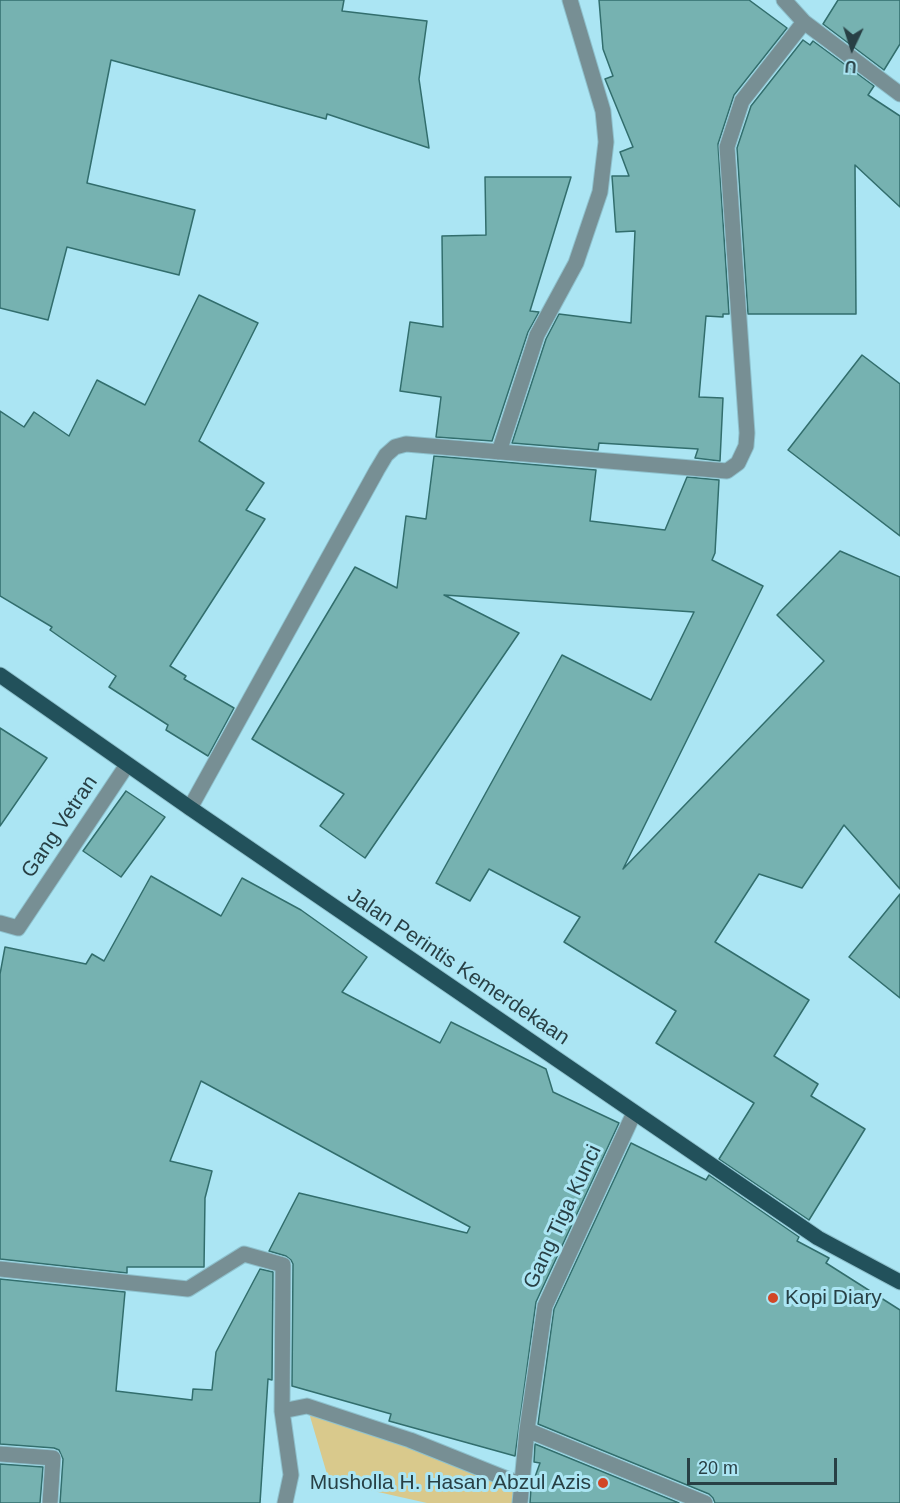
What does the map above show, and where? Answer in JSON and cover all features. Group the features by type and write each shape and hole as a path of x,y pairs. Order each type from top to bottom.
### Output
{"main road":[{"name":"Jalan Perintis Kemerdekaan","path":"0,675 127,765 818,1238 900,1282"}],"street":[{"path":"499,452 537,335 576,263 600,192 606,142 603,111 570,0"},
{"path":"784,0 804,22 900,94"},
{"path":"190,808 386,455 395,447 406,444 727,471 738,463 746,447 747,433 727,147 742,101 804,22"},
{"name":"Gang Vetran","path":"0,922 18,928 127,765"},
{"name":"Gang Tiga Kunci","path":"520,1503 527,1430 545,1306 634,1113"},
{"path":"0,1269 188,1290 244,1254 283,1265 282,1411 291,1475 285,1503"},
{"path":"282,1411 307,1406 410,1440 522,1485"},
{"path":"527,1430 705,1503"},
{"path":"0,1454 53,1458 50,1503"}],"shaded area":[{"path":"307,1406 437,1451 515,1490 513,1503 427,1503 329,1481"}],"building":[{"path":"0,0 344,0 342,11 427,21 419,79 429,148 327,114 326,119 111,60 87,183 195,210 179,275 67,247 48,320 0,308"},
{"path":"599,0 749,0 787,28 734,95 718,144 729,314 723,314 723,317 706,316 699,397 723,398 720,461 695,458 698,449 599,443 598,450 512,443 546,339 559,314 631,323 635,231 616,232 612,176 629,176 620,152 633,147 605,79 613,76 603,49"},
{"path":"838,0 900,0 900,44 884,70 823,24"},
{"path":"803,40 810,45 813,41 874,86 868,95 900,116 900,207 855,165 856,314 748,314 737,148 751,106"},
{"path":"485,177 571,177 530,311 539,312 528,332 492,441 436,437 441,397 400,391 410,322 443,327 442,236 486,235"},
{"path":"199,295 258,323 199,441 264,483 246,510 265,519 170,666 186,676 184,679 234,708 208,756 166,730 168,725 109,687 116,676 50,630 52,627 0,596 0,411 24,427 34,412 69,436 97,380 145,405"},
{"path":"862,355 900,384 900,536 788,450"},
{"path":"434,456 596,470 590,521 665,530 687,477 719,480 715,553 712,560 763,586 623,869 824,661 777,615 840,551 900,577 900,889 844,825 802,888 759,874 715,942 809,1000 774,1056 818,1084 811,1096 865,1129 809,1220 719,1159 754,1103 656,1043 676,1011 564,942 580,917 489,869 470,901 436,883 562,655 651,700 694,612 444,595 519,633 365,858 320,826 344,794 252,739 355,567 397,588 406,516 426,519"},
{"path":"0,728 47,758 0,826"},
{"path":"126,791 165,817 121,877 83,851"},
{"path":"151,876 221,916 242,878 301,910 367,957 342,992 440,1043 451,1022 546,1069 553,1092 619,1123 536,1302 515,1456 389,1421 391,1414 292,1386 293,1264 286,1256 269,1251 299,1193 467,1233 470,1227 201,1081 170,1161 212,1171 205,1198 204,1267 127,1267 127,1273 0,1259 0,974 5,947 86,964 92,954 104,961"},
{"path":"900,894 900,998 849,957"},
{"path":"631,1143 706,1180 709,1175 799,1237 797,1241 829,1258 826,1263 900,1310 900,1503 715,1503 709,1494 538,1424 554,1309"},
{"path":"260,1269 273,1272 272,1380 268,1379 260,1503 60,1503 63,1459 59,1450 0,1444 0,1279 125,1292 116,1391 192,1400 193,1389 212,1390 216,1352"},
{"path":"535,1444 679,1503 530,1503 531,1488 540,1463 534,1462"},
{"path":"0,1464 43,1467 40,1503 0,1503"}],"place":[{"name":"Kopi Diary","path":"773,1298"},
{"name":"Musholla H. Hasan Abzul Azis","path":"603,1483"}]}
